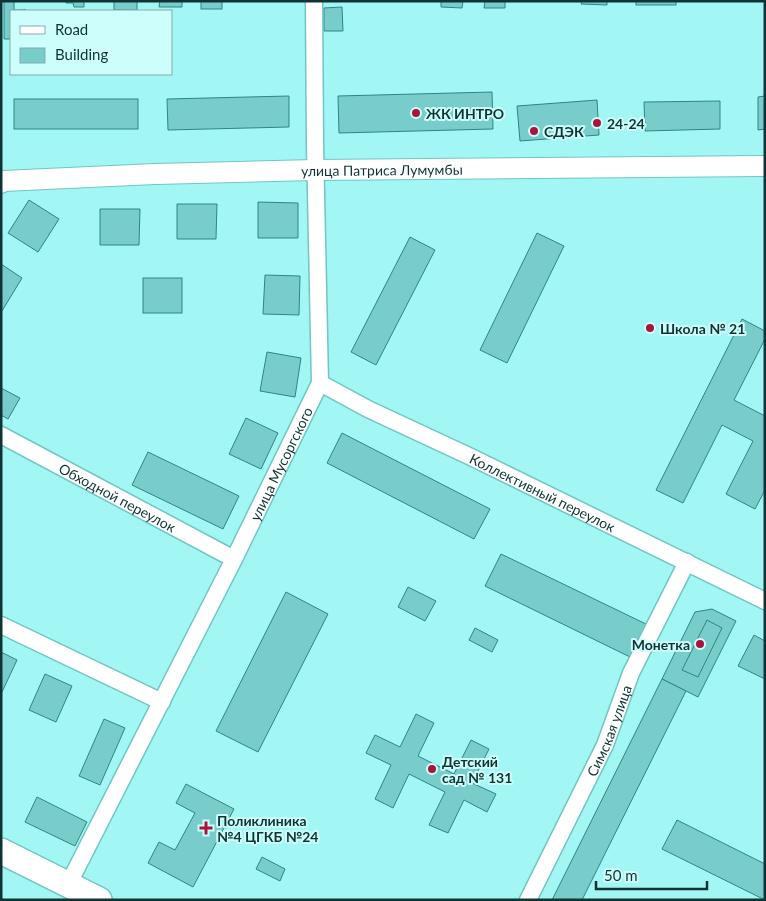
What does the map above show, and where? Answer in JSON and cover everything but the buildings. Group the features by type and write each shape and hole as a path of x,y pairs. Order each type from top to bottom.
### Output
{"main road":[{"path":"1,851 99,900"}],"street":[{"name":"улица Мусоргского","path":"68,885 234,559 320,383 315,170 314,1"},
{"name":"улица Патриса Лумумбы","path":"2,180 315,170 765,166"},
{"name":"Коллективный переулок","path":"320,383 368,409 765,601"},
{"name":"Обходной переулок","path":"1,435 234,559"},
{"name":"Симская улица","path":"528,900 605,745 631,673 687,562"},
{"path":"1,625 162,702"}],"place":[{"name":"ЖК ИНТРО","path":"416,113"},
{"name":"24-24","path":"597,123"},
{"name":"СДЭК","path":"534,131"},
{"name":"Школа № 21","path":"650,328"},
{"name":"Монетка","path":"700,644"},
{"name":"Детский сад № 131","path":"432,769"},
{"name":"Поликлиника №4 ЦГКБ №24","path":"206,828"}]}
